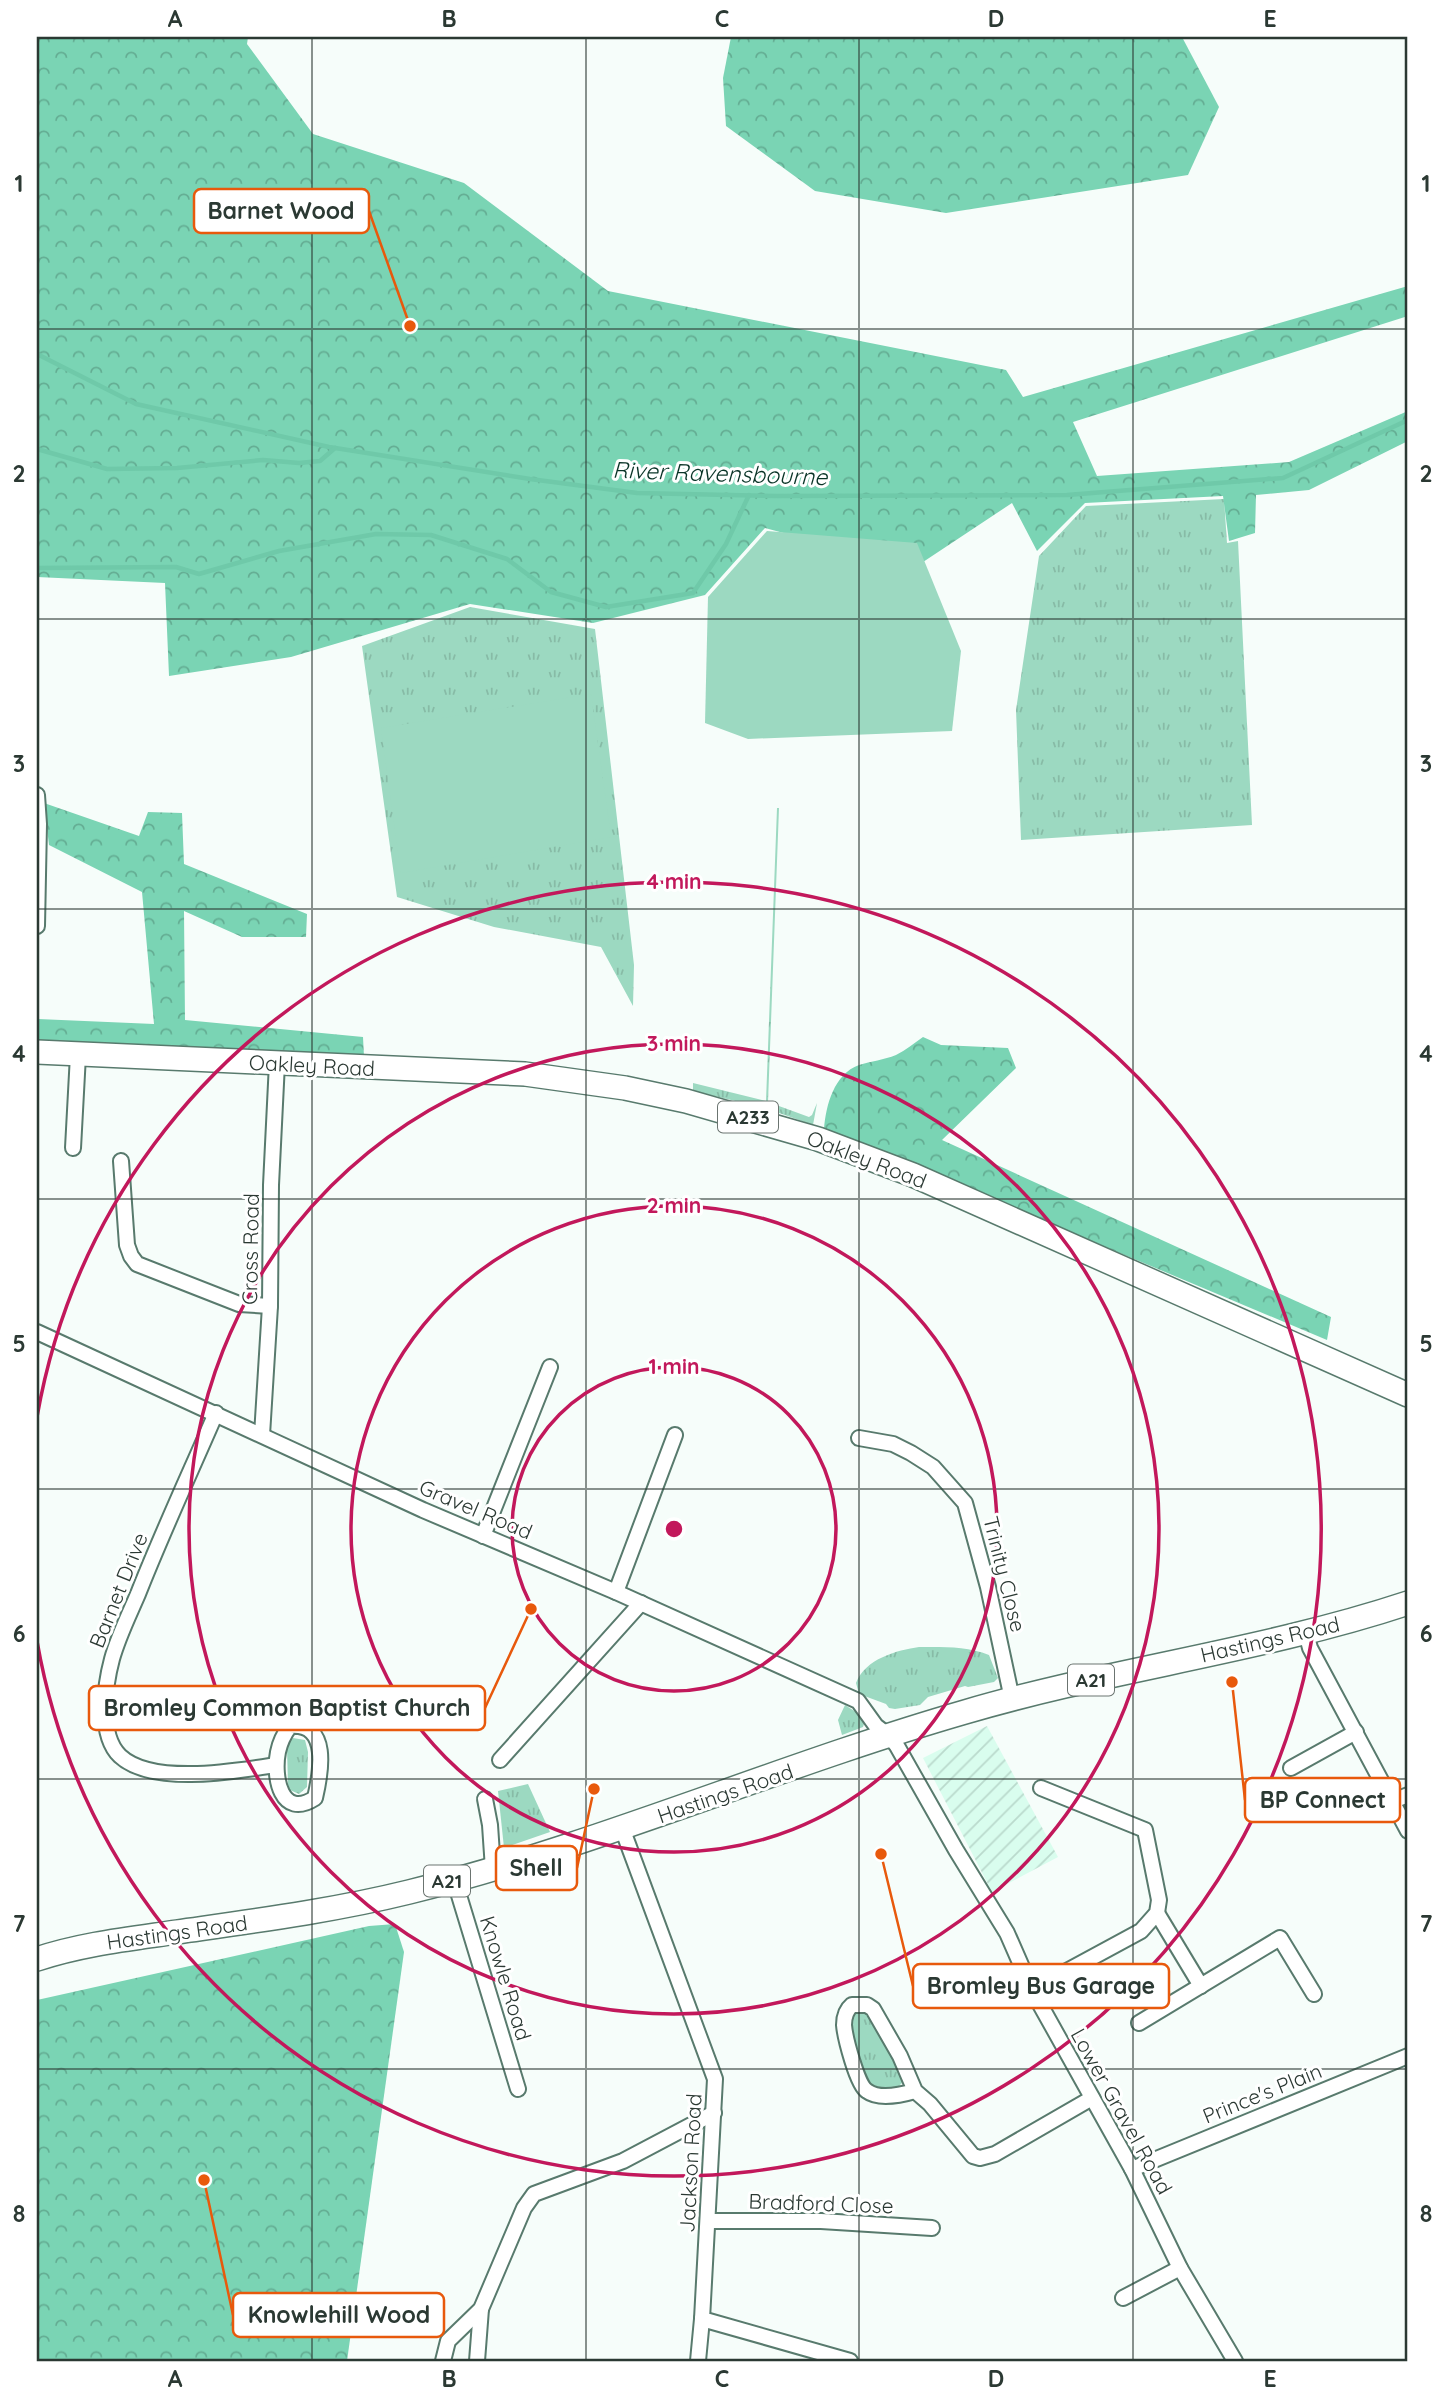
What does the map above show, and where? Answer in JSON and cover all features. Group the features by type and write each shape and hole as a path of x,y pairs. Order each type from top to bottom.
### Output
{"main road":[{"name":"Oakley Road","path":"37,1052 525,1074 572,1079 686,1101 818,1139 913,1175 1408,1395"},
{"name":"Hastings Road","path":"37,1959 96,1944 351,1905 493,1869 622,1828 883,1731 1306,1633 1408,1603"}],"street":[{"path":"37,795 37,926"},
{"path":"73,1148 78,1055"},
{"name":"Cross Road","path":"262,1435 270,1306 271,1185 277,1063"},
{"path":"121,1161 127,1245 137,1264 239,1304 270,1306"},
{"name":"Gravel Road","path":"37,1332 484,1536 858,1701 883,1731"},
{"path":"484,1536 550,1367"},
{"name":"Barnet Drive","path":"216,1413 146,1573 112,1659 106,1693 106,1725 113,1747 120,1756 143,1768 222,1774 276,1765"},
{"path":"616,1592 675,1434"},
{"name":"Trinity Close","path":"859,1438 893,1444 911,1453 933,1467 965,1503 988,1587 1012,1699"},
{"path":"500,1759 641,1603"},
{"path":"1306,1633 1310,1648 1408,1831"},
{"path":"290,1726 310,1728 319,1745 319,1781 314,1798 307,1803 298,1804 284,1797 279,1788 276,1765 278,1749 290,1726"},
{"name":"Lower Gravel Road","path":"883,1731 1007,1933 1032,1990 1132,2169 1180,2268 1235,2361"},
{"path":"1291,1768 1356,1732"},
{"path":"1032,1990 1141,1931 1157,1913 1159,1900 1145,1830 1041,1788"},
{"path":"1393,1801 1408,1795"},
{"path":"485,1799 493,1869"},
{"name":"Jackson Road","path":"622,1828 715,2080 698,2361"},
{"name":"Knowle Road","path":"454,1879 518,2090"},
{"path":"1157,1913 1201,1986"},
{"path":"1139,2023 1280,1938 1314,1994"},
{"path":"915,2091 874,2095 864,2090 858,2080 844,2025 847,2010 852,2005 867,2005 873,2009 900,2056 915,2091 930,2104 973,2156 980,2158 995,2154 1092,2098"},
{"name":"Prince's Plain","path":"1132,2169 1408,2056"},
{"path":"477,2361 481,2309 524,2208 534,2194 623,2161 714,2113"},
{"name":"Bradford Close","path":"708,2221 821,2221 932,2228"},
{"path":"1123,2298 1180,2268"},
{"path":"443,2361 448,2341 481,2309"},
{"path":"702,2319 823,2358 850,2361"}],"shaded area":[{"path":"987,1726 1058,1857 992,1892 923,1758"}],"green space":[{"path":"37,37 248,37 247,44 313,134 464,183 608,291 1006,370 1023,397 1408,286 1408,316 1073,422 1097,476 1289,462 1408,411 1408,441 1309,490 1256,495 1255,533 1229,541 1223,496 1085,503 1037,551 1012,503 914,568 765,528 705,595 593,623 470,604 291,657 169,676 165,583 37,577"},
{"path":"731,37 1182,37 1219,107 1188,175 946,213 815,191 726,126 723,78"},
{"path":"1224,499 1227,543 1238,541 1252,825 1021,840 1016,710 1039,556 1086,506"},
{"path":"767,531 917,543 961,651 952,731 748,739 705,723 708,597"},
{"path":"470,607 595,629 634,965 633,1006 601,947 494,927 397,897 362,646"},
{"path":"591,694 611,837 401,873 381,728"},
{"path":"44,803 139,836 148,812 182,813 184,864 307,914 306,937 242,937 184,911 185,1020 363,1037 364,1057 39,1041 38,1019 154,1024 142,892 49,845"},
{"path":"777,808 768,1102 809,1117 817,1103 813,1125 765,1108 693,1091 693,1083 766,1101"},
{"path":"923,1037 941,1045 1008,1048 1016,1068 942,1140 1331,1317 1327,1340 877,1151 827,1133 824,1129 829,1101 843,1075 859,1065 896,1055"},
{"path":"919,1647 964,1649 989,1655 998,1678 994,1682 965,1686 928,1697 920,1705 895,1709 859,1694 856,1683 860,1675 874,1662 892,1653"},
{"path":"845,1705 859,1714 864,1724 863,1727 842,1735 838,1720"},
{"path":"293,1738 305,1740 308,1752 307,1787 299,1794 290,1790 288,1785 287,1749"},
{"path":"528,1784 550,1832 504,1848 498,1791"},
{"path":"395,1924 404,1952 347,2361 37,2361 37,2000 369,1926"},
{"path":"856,2010 865,2010 892,2053 904,2081 897,2088 879,2089 868,2085 851,2036 850,2019"}],"waterway":[{"name":"River Ravensbourne","path":"37,354 136,404 329,447 637,493 776,496 1067,495 1283,478 1408,420"},
{"path":"37,449 107,469 177,468 263,460 299,463 320,461 335,448"},
{"path":"37,568 176,567 199,574 279,551 376,534 431,535 507,559 551,592 606,607 693,593 726,544 749,495"}],"place":[{"name":"Barnet Wood","path":"410,326"},
{"name":"Bromley Common Baptist Church","path":"531,1609"},
{"name":"BP Connect","path":"1232,1682"},
{"name":"Shell","path":"594,1789"},
{"name":"Bromley Bus Garage","path":"881,1854"},
{"name":"Knowlehill Wood","path":"204,2180"}]}
